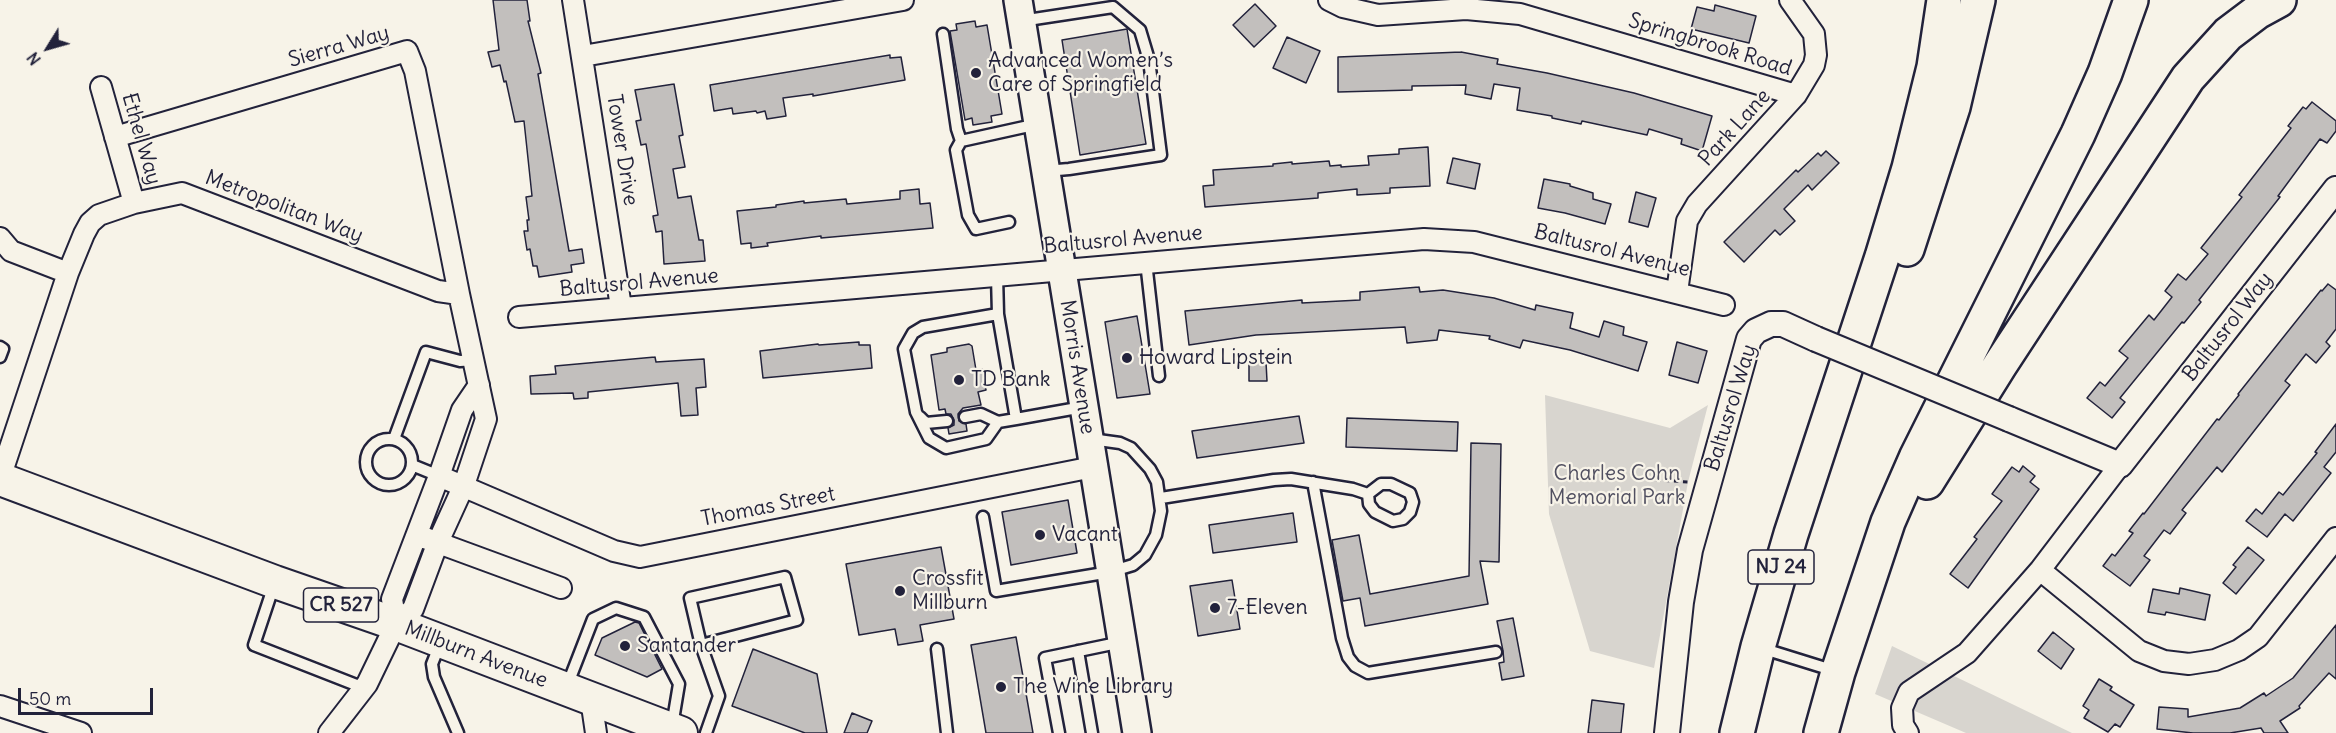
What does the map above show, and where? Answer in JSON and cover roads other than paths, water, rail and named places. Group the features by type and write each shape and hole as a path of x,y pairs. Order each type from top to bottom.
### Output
{"highway":[{"path":"1863,316 1896,212 1923,115 1934,67 1944,0"},
{"path":"1863,316 1906,253 1953,107 1978,0"},
{"path":"1821,733 1838,672 1888,522 2078,134 2105,73 2132,0"},
{"path":"1858,610 1947,448 2175,97 2202,60 2228,34 2257,12 2279,0"},
{"name":"NJ 24","path":"1737,733 1758,647 1810,472 1863,316"}],"main road":[{"name":"Morris Avenue","path":"1020,11 1137,733"},
{"name":"Millburn Avenue","path":"0,478 274,582 442,641 676,731"}],"street":[{"name":"Tower Drive","path":"573,0 621,308"},
{"path":"583,56 903,0"},
{"name":"Springbrook Road","path":"1329,0 1343,7 1378,15 1453,5 1520,14 1796,95"},
{"name":"Park Lane","path":"1677,292 1687,221 1697,204 1796,95 1814,65 1816,46 1814,34 1790,0"},
{"name":"Sierra Way","path":"115,137 407,51 416,71 459,294"},
{"name":"Ethel Way","path":"101,87 134,203"},
{"name":"Baltusrol Way","path":"1908,733 1903,725 1902,708 1909,692 1967,653 2040,570 2336,189"},
{"name":"Metropolitan Way","path":"0,478 68,273 90,223 99,215 134,203 182,193 438,291 459,294"},
{"path":"0,238 11,251 68,273"},
{"name":"Baltusrol Avenue","path":"519,317 1424,240 1474,242 1724,305"},
{"path":"329,733 364,688 396,624 413,609 438,542 464,485 486,419 459,294"},
{"name":"Baltusrol Way","path":"1667,733 1681,602 1690,550 1747,345 1755,332 1771,324 1783,324 2120,465"},
{"path":"396,624 392,599 462,410 479,384"},
{"name":"Thomas Street","path":"439,476 614,550 640,557 1093,466"},
{"path":"417,536 561,588"},
{"path":"2040,570 2139,651 2164,661 2189,664 2215,660 2239,650 2258,637 2336,538"},
{"path":"579,694 596,733"},
{"path":"0,706 81,733"}],"lane":[{"path":"1020,11 1113,7 1140,30 1149,60 1161,155 1046,171"},
{"path":"944,34 957,129 961,141 956,150 968,215 976,229 1009,222"},
{"path":"961,141 1038,124"},
{"path":"1146,262 1159,375"},
{"path":"997,276 998,314 1017,419"},
{"path":"998,314 923,327 913,333 904,350 916,412 929,438 946,448 986,439 998,422"},
{"path":"394,439 426,352 460,361 475,360"},
{"path":"965,417 981,414 998,422 1083,407"},
{"path":"916,412 926,423 947,421"},
{"path":"394,439 404,443 409,449 412,465 410,472 399,483 384,484 372,477 366,463 369,450 381,440 394,439"},
{"path":"983,517 996,591 1110,572 1133,565 1151,547 1159,525 1161,498 1157,482 1150,469 1131,448 1120,443 1088,439"},
{"path":"412,465 439,476"},
{"path":"1161,498 1274,480 1313,482 1368,494"},
{"path":"1313,482 1342,638 1348,657 1355,666 1368,673 1496,652"},
{"path":"701,645 797,620 785,577 690,598 701,645 719,696 706,733"},
{"path":"274,582 254,645 364,688"},
{"path":"579,694 593,619 616,608 644,617 679,684 676,731"},
{"path":"442,641 432,664 434,676 458,733"},
{"path":"1059,733 1045,658 1122,642"},
{"path":"1758,647 1838,672"},
{"path":"937,649 947,733"},
{"path":"1078,651 1092,733"}],"place":[{"name":"Advanced Women’s Care of Springfield","path":"976,73"},
{"name":"Howard Lipstein","path":"1127,358"},
{"name":"TD Bank","path":"959,380"},
{"name":"Vacant","path":"1040,535"},
{"name":"Crossfit Millburn","path":"900,591"},
{"name":"7-Eleven","path":"1215,608"},
{"name":"Santander","path":"625,646"},
{"name":"The Wine Library","path":"1001,687"}],"park label":[{"name":"Charles Cohn Memorial Park","path":"1617,486"}]}
